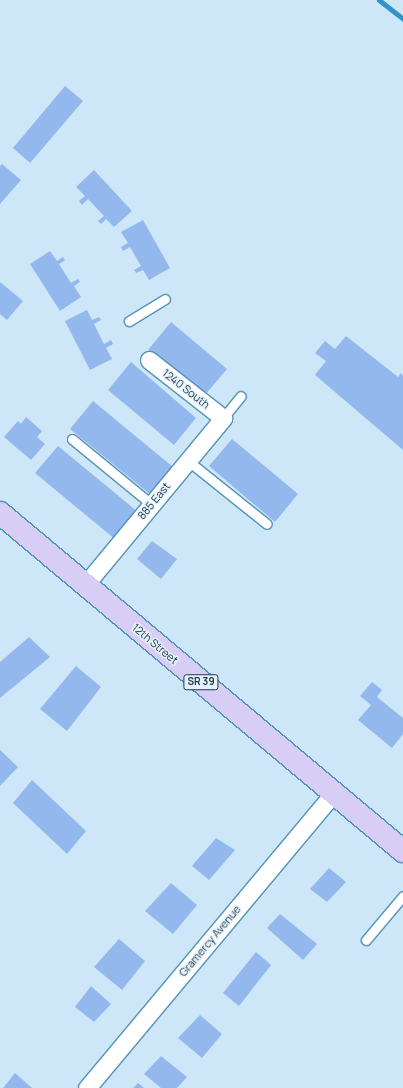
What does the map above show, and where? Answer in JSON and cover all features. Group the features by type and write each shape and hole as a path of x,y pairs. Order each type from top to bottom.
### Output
{"main road":[{"name":"12th Street","path":"0,513 403,851"}],"street":[{"name":"1240 South","path":"149,360 223,418"},
{"name":"885 East","path":"85,585 223,418"},
{"name":"Gramercy Avenue","path":"87,1088 334,793"}],"lane":[{"path":"129,321 165,299"},
{"path":"223,418 241,396"},
{"path":"72,439 151,504"},
{"path":"187,460 267,524"},
{"path":"366,940 403,896"}],"building":[{"path":"65,86 83,101 30,163 13,148"},
{"path":"2,164 21,180 0,204 0,166"},
{"path":"94,170 132,211 114,227 106,219 101,224 98,221 104,216 88,199 82,205 79,201 85,196 76,187"},
{"path":"143,220 170,268 149,280 143,270 136,273 134,270 141,266 130,247 123,251 121,247 128,243 121,232"},
{"path":"50,251 57,261 63,257 65,260 59,264 71,283 78,279 80,282 74,286 81,297 60,311 30,264"},
{"path":"0,282 23,301 7,320 0,314"},
{"path":"87,310 92,320 99,317 101,320 94,324 104,344 111,340 113,344 106,348 112,359 90,370 65,321"},
{"path":"171,322 227,369 204,396 148,350"},
{"path":"346,336 398,377 401,373 403,376 403,450 315,375 326,361 315,353 325,341 335,349"},
{"path":"131,362 196,418 174,445 108,390"},
{"path":"93,401 173,467 151,495 70,429"},
{"path":"26,417 42,431 37,437 45,444 31,460 4,437 18,421 21,424"},
{"path":"232,439 298,494 275,522 209,466"},
{"path":"58,446 138,512 116,540 35,473"},
{"path":"152,541 177,559 161,579 137,559"},
{"path":"29,637 50,657 0,698 0,662"},
{"path":"76,666 101,687 67,731 40,709"},
{"path":"372,682 382,690 377,697 403,718 403,734 392,748 358,720 371,705 360,696"},
{"path":"0,750 18,767 0,786"},
{"path":"32,780 86,831 67,854 13,803"},
{"path":"216,838 235,850 209,880 192,866"},
{"path":"329,868 346,882 327,902 310,889"},
{"path":"171,883 197,905 173,934 145,911"},
{"path":"280,914 317,944 303,960 267,928"},
{"path":"119,939 145,961 122,990 94,967"},
{"path":"256,952 271,965 239,1006 223,993"},
{"path":"91,986 111,1004 94,1022 75,1007"},
{"path":"200,1015 222,1034 202,1058 178,1038"},
{"path":"161,1056 187,1077 177,1088 161,1088 144,1074"},
{"path":"15,1073 32,1088 3,1088"},
{"path":"138,1083 144,1088 133,1088"}],"waterway":[{"path":"379,0 403,19"}]}
